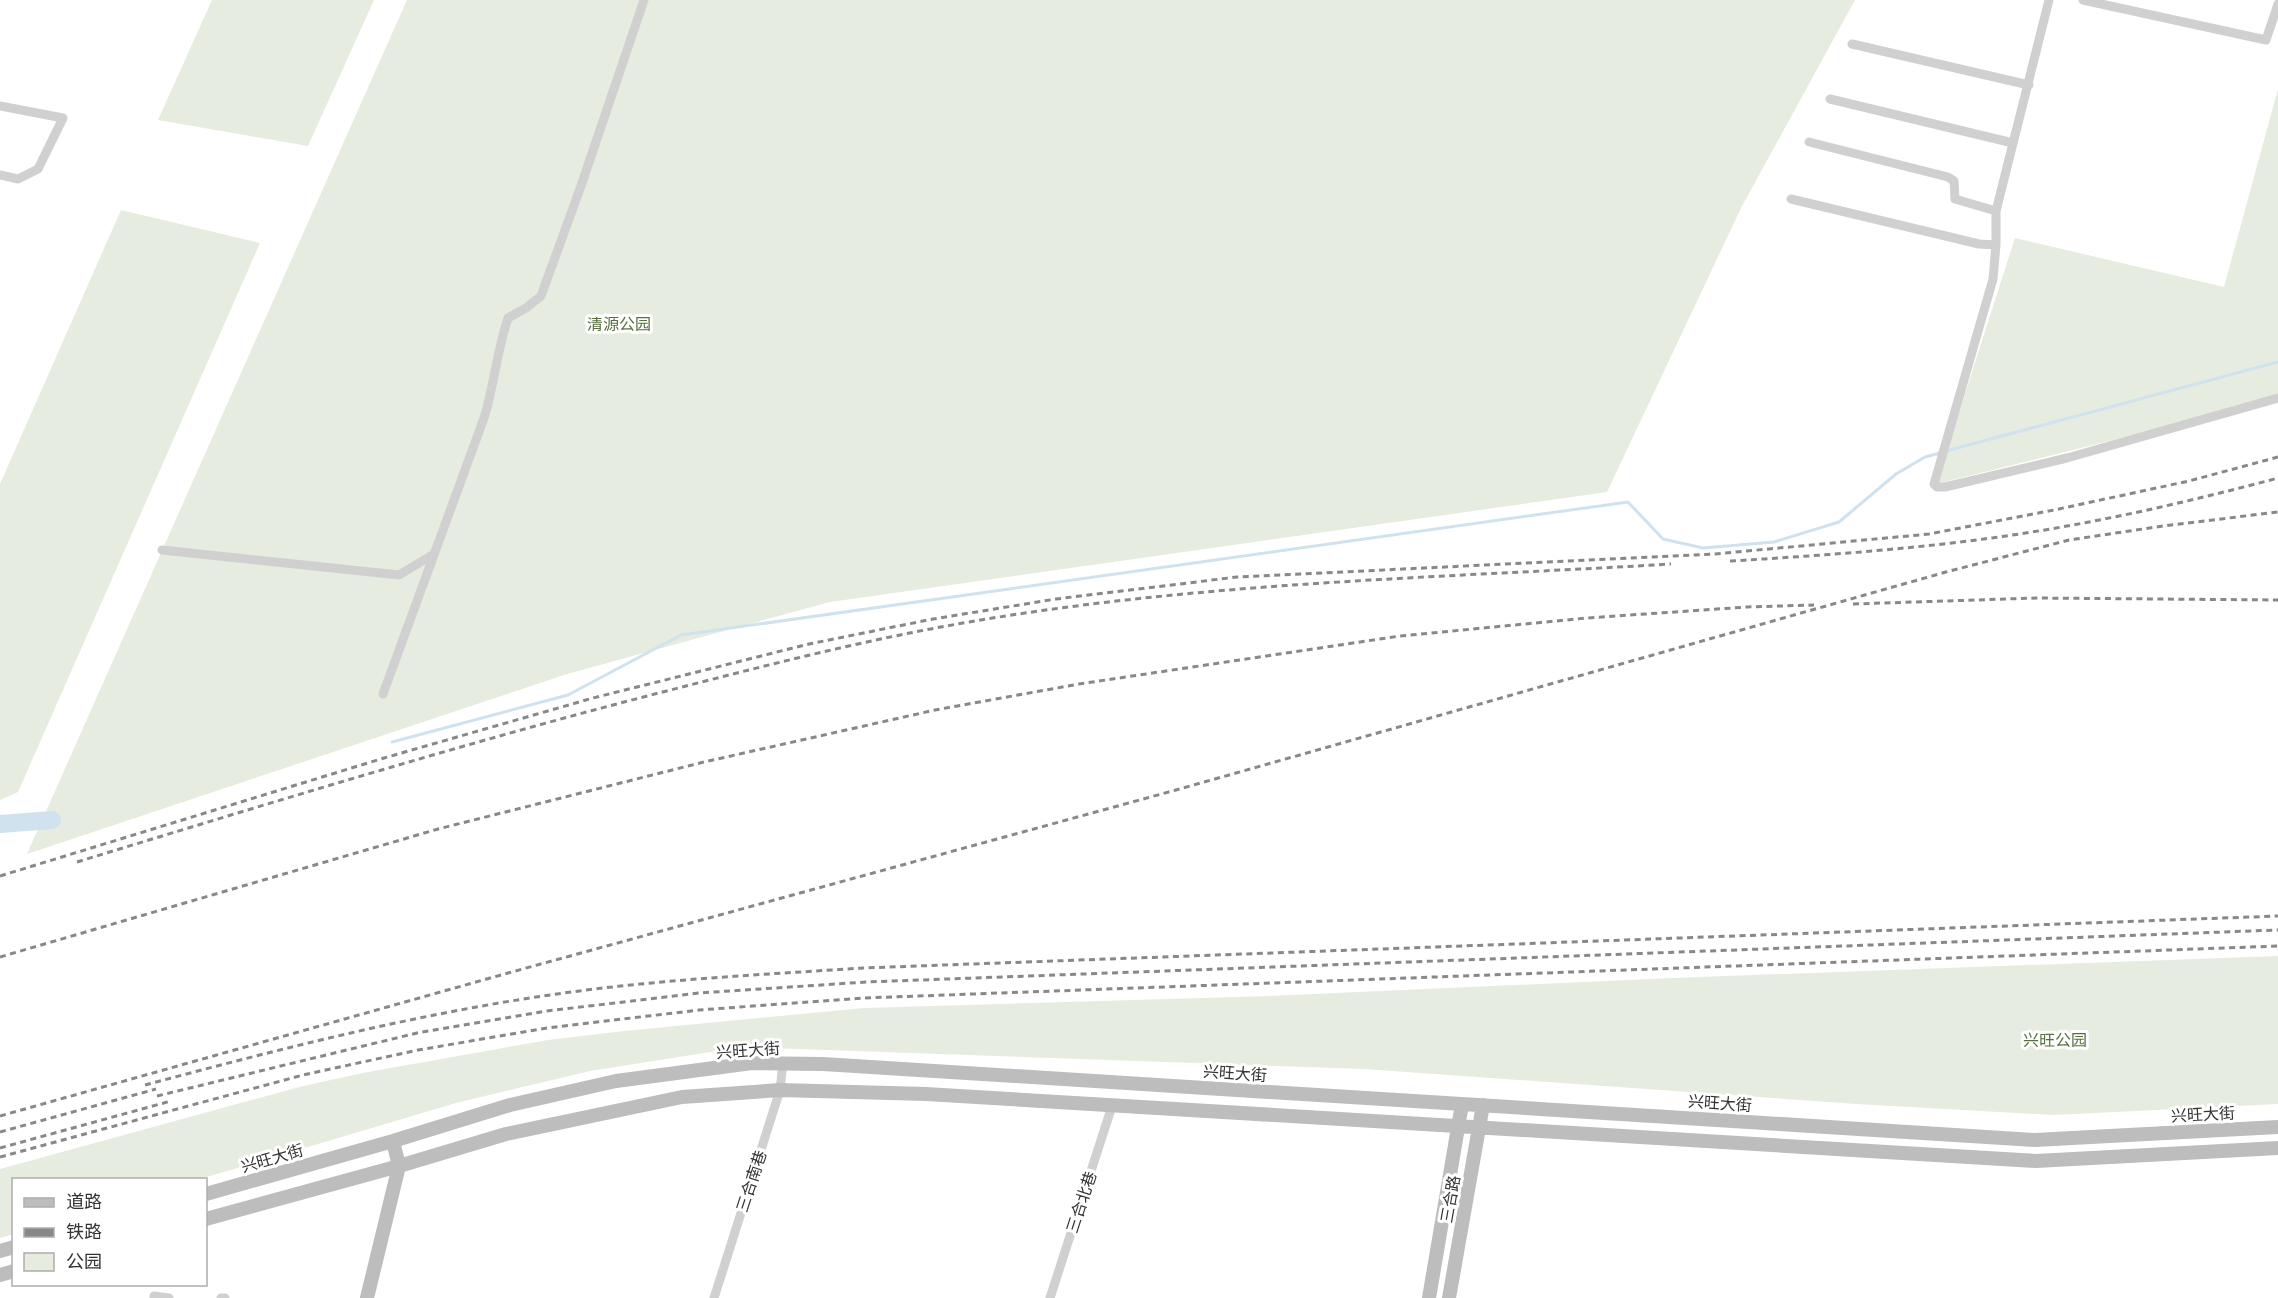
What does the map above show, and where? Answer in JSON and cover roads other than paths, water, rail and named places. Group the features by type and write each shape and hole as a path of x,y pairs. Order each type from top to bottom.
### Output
{"main road":[{"name":"兴旺大街","path":"207,1194 510,1105 616,1081 752,1063 823,1064 2035,1140 2278,1127"},
{"path":"207,1219 506,1134 671,1099 751,1090 926,1094 2036,1161 2278,1149"},
{"name":"三合路","path":"1429,1298 1462,1104"},
{"name":"三合路","path":"1449,1298 1483,1105"},
{"path":"367,1298 399,1166 393,1141"}],"street":[{"path":"383,694 484,418 507,318 526,308 541,296 644,0"},
{"path":"2049,0 1996,212 1993,279 1934,484 1937,487 1945,487 2067,458 2278,398"},
{"path":"2083,0 2266,40 2278,4"},
{"path":"1852,44 2029,85"},
{"path":"1830,99 2013,143"},
{"path":"0,106 63,118 38,169 18,179 0,175"},
{"path":"1809,142 1948,177 1954,181 1955,199 1996,212"},
{"path":"1791,199 1979,244 1996,245"},
{"path":"162,550 399,575 434,554"},
{"name":"三合南巷","path":"714,1298 780,1090 783,1063"},
{"name":"三合北巷","path":"1050,1298 1112,1106"},
{"path":"154,1298 154,1296 169,1298"}],"waterway":[{"path":"1946,451 2278,362"},
{"path":"392,742 568,695 681,635 1628,502 1663,539 1703,548 1774,542 1839,522 1896,474 1925,457 1940,453"},
{"path":"0,824 52,820"}],"railway":[{"path":"0,876 384,758 593,698 809,644 933,619 1056,599 1237,577 1715,554 1929,534 2189,481 2278,457"},
{"path":"1730,561 1826,555 2021,534 2132,513 2278,478"},
{"path":"0,1116 508,973 1176,790 1946,572 2069,540 2278,512"},
{"path":"77,862 536,726 794,659 934,628 1056,609 1231,590 1671,564"},
{"path":"1853,604 2037,598 2278,600"},
{"path":"0,957 438,829 704,762 935,710 1079,684 1400,636 1587,618 1747,607 1814,605"},
{"path":"145,1085 293,1047 442,1013 583,990 703,979 863,968 2278,916"},
{"path":"157,1096 417,1033 547,1011 699,993 866,982 2278,930"},
{"path":"0,1157 303,1075 418,1050 547,1028 699,1010 864,998 2278,946"},
{"path":"0,1132 156,1089"},
{"path":"0,1148 171,1101"}],"park label":[{"name":"清源公园","path":"619,324"},
{"name":"兴旺公园","path":"2055,1040"}]}
